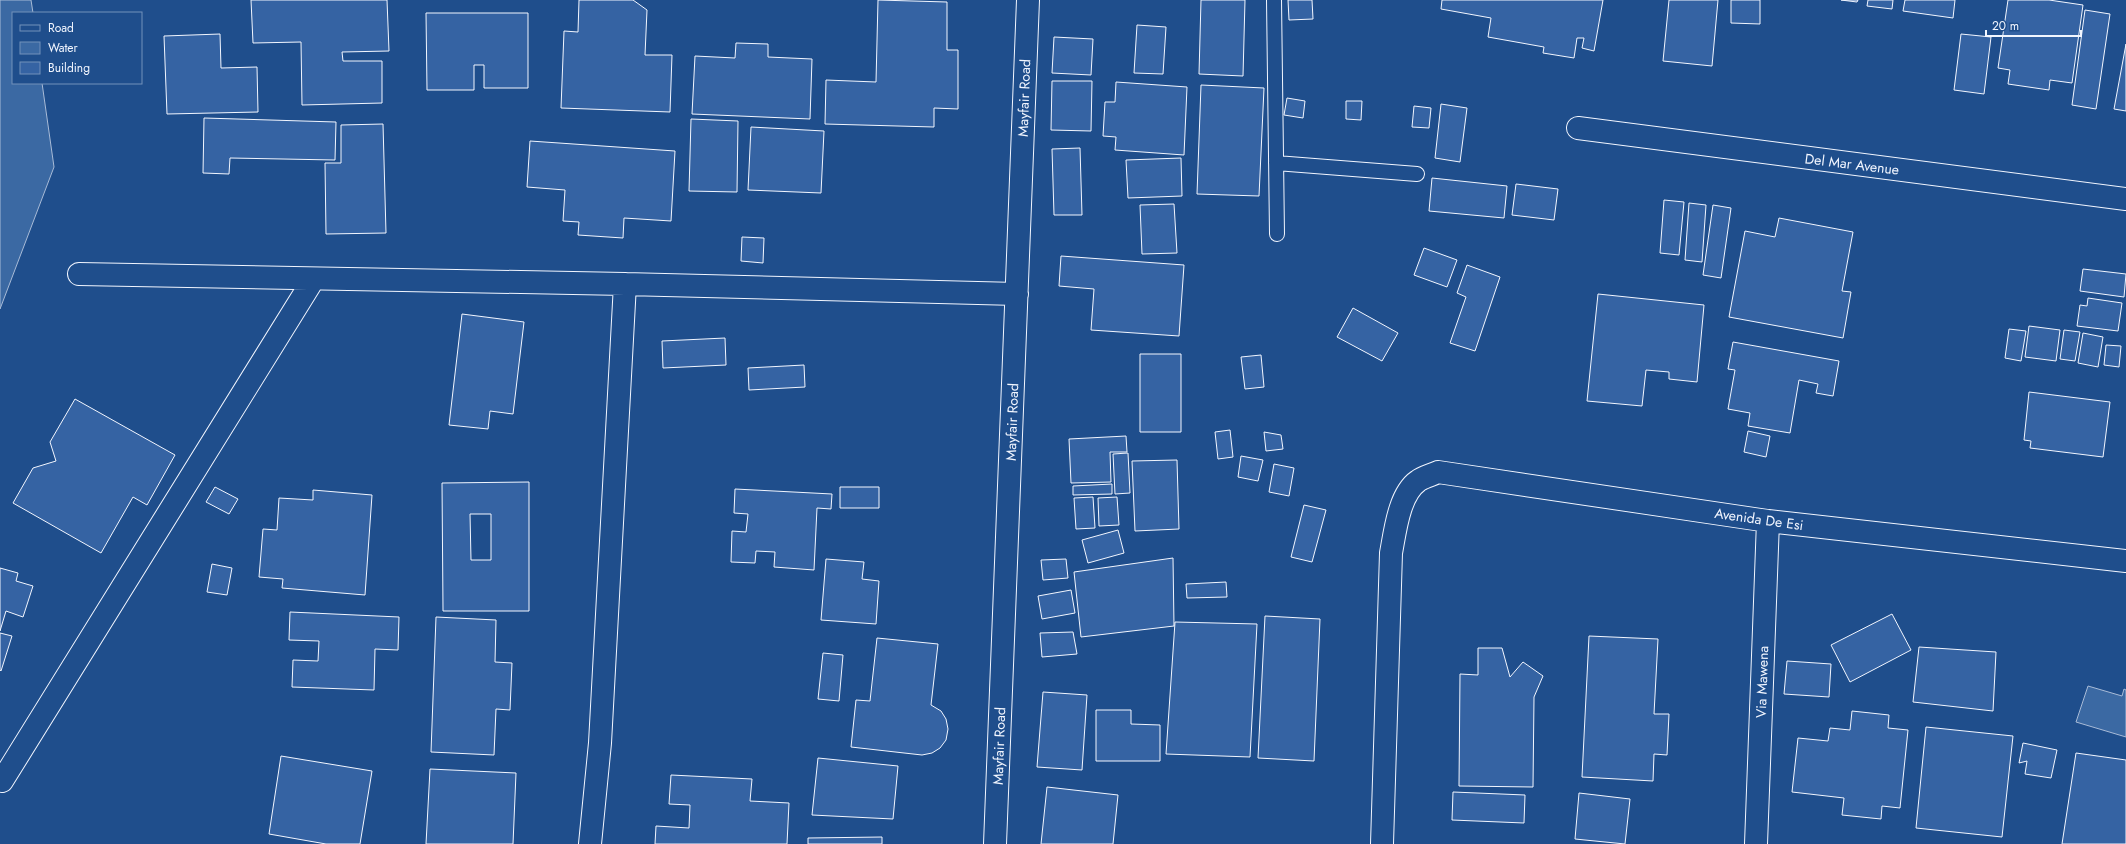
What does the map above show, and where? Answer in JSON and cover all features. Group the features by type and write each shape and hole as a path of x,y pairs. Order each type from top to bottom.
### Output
{"street":[{"name":"Mayfair Road","path":"994,844 1028,0"},
{"name":"Del Mar Avenue","path":"1578,128 2126,200"},
{"path":"79,274 313,280 625,284 1017,294"},
{"path":"2,781 313,280"},
{"path":"590,844 600,743 625,284"},
{"name":"Avenida De Esi","path":"1382,844 1391,553 1396,526 1404,498 1417,481 1438,472 1768,521 2126,561"},
{"name":"Via Mawena","path":"1756,844 1768,521"}],"lane":[{"path":"1274,0 1277,234"},
{"path":"1276,163 1418,174"}],"water":[{"path":"0,0 31,0 33,12 12,12 12,84 42,84 54,167 0,309"},
{"path":"2088,686 2122,696 2124,689 2126,690 2126,737 2076,722"}],"building":[{"path":"251,0 387,0 389,51 342,52 343,61 382,61 382,103 302,105 301,42 253,43"},
{"path":"579,0 633,0 647,10 645,55 672,55 670,112 561,108 564,31 578,32"},
{"path":"878,0 947,2 947,50 958,50 958,109 934,108 934,127 825,124 826,80 876,82"},
{"path":"1201,0 1245,0 1243,76 1199,74"},
{"path":"1288,0 1312,0 1313,19 1289,20"},
{"path":"1442,0 1603,0 1594,51 1582,48 1584,38 1577,38 1574,58 1543,53 1544,47 1488,37 1491,18 1441,9"},
{"path":"1669,0 1718,0 1712,66 1663,61"},
{"path":"1731,0 1760,0 1760,24 1731,23"},
{"path":"1841,0 1858,0 1857,2"},
{"path":"1868,0 1893,0 1892,9 1867,6"},
{"path":"1905,0 1955,0 1953,18 1903,11"},
{"path":"2008,0 2049,0 2083,5 2072,83 2050,80 2049,90 2008,84 2010,70 1998,68"},
{"path":"2085,10 2110,14 2096,109 2072,105"},
{"path":"426,13 528,13 528,88 484,88 484,65 474,65 474,90 427,90"},
{"path":"1137,25 1166,27 1163,74 1134,73"},
{"path":"220,34 221,68 257,67 258,112 167,114 164,36"},
{"path":"1961,34 1991,37 1984,94 1954,90"},
{"path":"1054,37 1093,39 1091,75 1052,73"},
{"path":"736,43 768,44 768,57 812,59 810,119 692,114 695,56 735,58"},
{"path":"2126,44 2126,111 2114,109"},
{"path":"1052,81 1092,81 1091,131 1051,130"},
{"path":"1116,82 1187,87 1184,155 1115,150 1116,137 1103,136 1105,102 1115,102"},
{"path":"1201,85 1264,88 1259,196 1197,194"},
{"path":"1287,98 1305,101 1303,118 1284,115"},
{"path":"1346,101 1362,101 1361,120 1346,119"},
{"path":"1441,104 1467,108 1460,162 1435,158"},
{"path":"1414,106 1431,108 1429,128 1412,127"},
{"path":"204,118 336,122 335,160 230,158 229,174 203,173"},
{"path":"691,119 738,121 737,192 689,191"},
{"path":"383,124 386,233 326,234 325,163 341,163 341,125"},
{"path":"751,127 824,131 821,193 748,190"},
{"path":"530,141 675,151 671,221 624,218 623,238 578,235 579,222 563,221 565,190 527,187"},
{"path":"1080,148 1082,215 1054,215 1052,149"},
{"path":"1181,158 1182,196 1128,198 1126,160"},
{"path":"1432,178 1507,186 1504,218 1429,211"},
{"path":"1516,184 1558,189 1554,220 1512,215"},
{"path":"1664,200 1684,202 1679,255 1660,253"},
{"path":"1689,203 1706,205 1702,262 1685,260"},
{"path":"1174,204 1177,253 1142,254 1140,205"},
{"path":"1713,205 1731,208 1721,278 1703,275"},
{"path":"1779,218 1853,232 1842,291 1851,292 1843,338 1729,317 1745,231 1775,237"},
{"path":"742,237 764,238 763,263 741,261"},
{"path":"1424,248 1457,260 1447,287 1414,275"},
{"path":"1061,256 1184,265 1179,336 1091,330 1094,289 1059,286"},
{"path":"1467,265 1500,277 1475,351 1450,343 1466,297 1457,293"},
{"path":"2083,269 2126,274 2124,297 2080,291"},
{"path":"1598,294 1704,305 1697,382 1669,379 1669,372 1646,370 1642,406 1587,401"},
{"path":"2088,298 2122,303 2118,331 2077,326 2080,305 2087,306"},
{"path":"1353,308 1398,333 1382,361 1337,337"},
{"path":"462,314 524,322 513,414 490,411 488,429 449,425"},
{"path":"2029,326 2060,330 2056,361 2025,357"},
{"path":"2009,329 2026,331 2021,361 2005,358"},
{"path":"2064,330 2080,332 2075,361 2060,359"},
{"path":"2083,333 2103,337 2098,367 2078,363"},
{"path":"725,338 726,365 663,368 662,341"},
{"path":"1733,342 1839,361 1833,396 1816,393 1818,384 1799,380 1790,433 1748,426 1750,413 1728,409 1735,370 1728,369"},
{"path":"2106,345 2121,346 2119,367 2104,365"},
{"path":"1140,354 1181,354 1181,432 1140,432"},
{"path":"1261,355 1264,387 1245,389 1241,357"},
{"path":"804,365 805,387 749,390 748,368"},
{"path":"2029,392 2110,402 2103,457 2030,448 2031,441 2024,440"},
{"path":"75,399 175,455 147,505 133,497 101,553 13,503 33,468 56,461 50,442"},
{"path":"1230,430 1233,457 1218,459 1215,432"},
{"path":"1748,431 1770,436 1766,457 1744,452"},
{"path":"1264,432 1281,435 1283,449 1266,451"},
{"path":"1126,436 1127,452 1110,452 1111,482 1071,483 1069,439"},
{"path":"1128,453 1130,493 1115,494 1113,454"},
{"path":"1241,456 1263,460 1258,481 1238,477"},
{"path":"1177,460 1179,529 1135,531 1132,461"},
{"path":"1274,464 1294,468 1289,496 1269,492"},
{"path":"529,482 529,611 443,611 442,483","holes":["470,514 491,514 491,560 471,560"]},
{"path":"1112,484 1112,494 1073,495 1073,486"},
{"path":"215,487 238,499 229,514 206,502"},
{"path":"840,487 879,487 879,508 840,508"},
{"path":"735,489 832,494 831,509 817,508 814,570 774,567 775,552 756,551 755,563 731,562 732,531 746,532 748,514 734,513"},
{"path":"313,490 372,495 365,595 282,588 283,579 259,577 263,529 277,530 279,498 313,500"},
{"path":"1093,497 1095,528 1076,529 1074,498"},
{"path":"1117,497 1119,525 1099,526 1098,498"},
{"path":"1304,505 1326,510 1312,562 1291,557"},
{"path":"1118,530 1124,553 1088,563 1082,540"},
{"path":"1173,558 1174,626 1081,637 1074,572"},
{"path":"826,559 864,562 862,579 879,581 876,624 821,620"},
{"path":"1066,559 1068,578 1043,580 1041,560"},
{"path":"212,564 232,568 227,595 207,592"},
{"path":"0,568 18,573 16,581 33,586 23,617 6,611 0,631"},
{"path":"1226,582 1227,597 1187,598 1186,584"},
{"path":"1071,590 1075,613 1042,619 1038,596"},
{"path":"290,612 399,617 398,650 375,649 374,690 292,687 293,660 318,661 319,641 289,640"},
{"path":"1892,614 1911,650 1850,682 1831,645"},
{"path":"1265,616 1320,619 1314,761 1258,758"},
{"path":"436,617 496,620 495,662 512,663 510,710 496,709 494,755 431,752"},
{"path":"1175,622 1257,624 1250,757 1166,754"},
{"path":"1073,632 1077,654 1042,657 1040,633"},
{"path":"0,633 12,636 1,671 0,670"},
{"path":"1589,636 1658,639 1654,714 1669,714 1667,755 1654,754 1653,781 1582,777"},
{"path":"877,638 938,644 931,705 941,711 946,719 948,729 946,740 940,748 932,753 922,755 851,747 856,700 870,701"},
{"path":"1919,647 1996,652 1993,711 1913,702"},
{"path":"1478,648 1502,648 1510,677 1523,662 1543,676 1534,697 1533,787 1459,786 1460,674 1478,675"},
{"path":"823,653 843,655 839,701 818,699"},
{"path":"1787,661 1831,664 1829,697 1784,694"},
{"path":"1043,692 1087,695 1082,770 1037,767"},
{"path":"1096,710 1131,710 1131,724 1160,725 1160,761 1096,761"},
{"path":"1852,711 1889,715 1888,728 1908,730 1900,808 1882,806 1881,819 1842,815 1844,798 1792,792 1798,738 1828,741 1830,728 1850,730"},
{"path":"1926,727 2013,736 2002,837 1916,828"},
{"path":"2023,743 2057,750 2051,778 2025,774 2027,761 2019,763"},
{"path":"2076,753 2126,760 2126,844 2062,844"},
{"path":"281,756 372,771 360,844 326,844 269,834"},
{"path":"818,758 898,766 893,819 812,815"},
{"path":"430,769 516,773 513,844 426,844"},
{"path":"671,775 752,779 750,801 789,803 787,844 655,844 656,826 689,828 690,805 669,804"},
{"path":"1047,787 1118,795 1113,844 1041,844"},
{"path":"1453,792 1525,795 1524,823 1452,820"},
{"path":"1579,793 1630,799 1625,844 1575,839"},
{"path":"882,837 882,844 808,844 808,838"}]}
